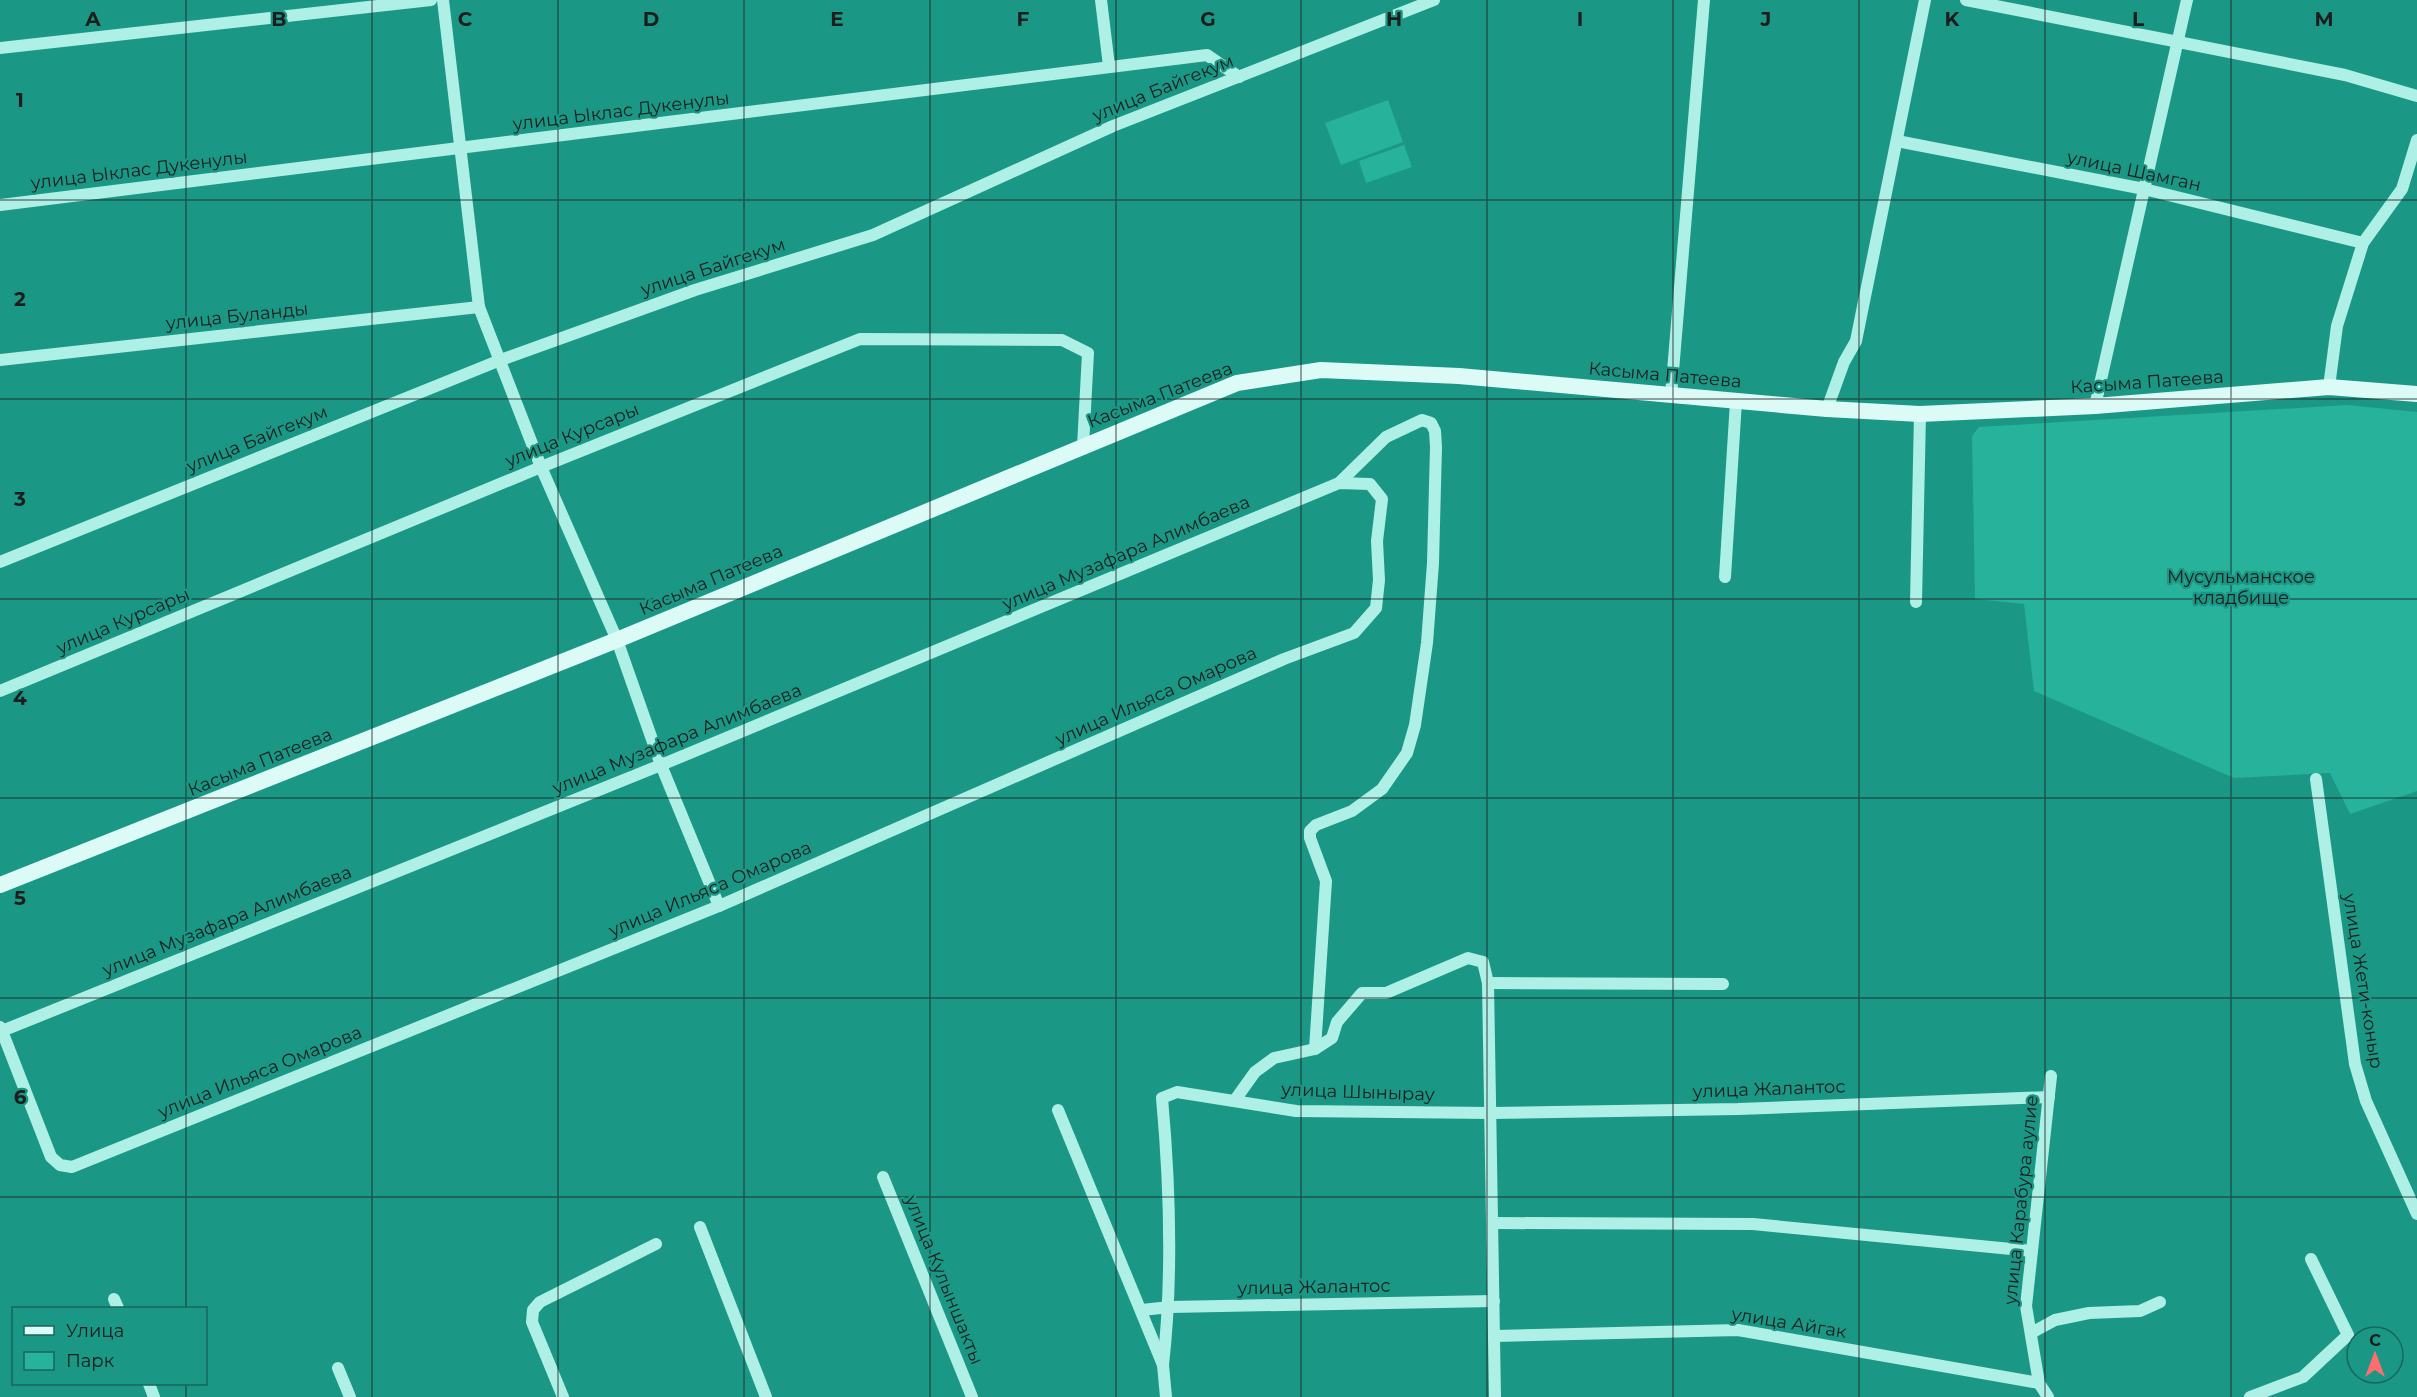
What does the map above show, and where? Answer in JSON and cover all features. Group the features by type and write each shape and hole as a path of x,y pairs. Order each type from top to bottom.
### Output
{"main road":[{"name":"Касыма Патеева","path":"0,885 617,640 1237,383 1321,370 1459,376 1827,409 1920,414 2095,406 2329,387 2417,394"}],"street":[{"path":"0,48 431,0"},
{"path":"442,0 479,307 541,467 617,640 661,765 719,906"},
{"path":"1101,0 1109,66"},
{"name":"улица Байгекум","path":"0,562 498,361 695,290 873,235 1113,126 1434,0"},
{"path":"1671,395 1704,0"},
{"path":"1827,409 1844,362 1857,341 1925,0"},
{"path":"1966,0 2345,75 2417,96"},
{"path":"2095,406 2187,0"},
{"name":"улица Ыклас Дукенулы","path":"0,205 460,150 1109,66 1207,56 1239,77"},
{"path":"2329,387 2337,326 2362,243 2403,189 2417,140"},
{"name":"улица Шамган","path":"1897,141 2144,189 2362,243"},
{"name":"улица Буланды","path":"0,360 479,307"},
{"name":"улица Курсары","path":"0,691 541,467 860,339 1062,340 1088,353 1083,446"},
{"path":"1725,577 1736,401"},
{"path":"1916,602 1920,414"},
{"path":"1315,1049 1326,881 1310,838 1310,831 1316,825 1352,811 1382,789 1407,753 1415,725 1427,643 1433,563 1436,447 1435,431 1431,423 1422,420 1386,437 1339,483"},
{"name":"улица Музафара Алимбаева","path":"1,1029 661,765 1339,483 1370,484"},
{"name":"улица Ильяса Омарова","path":"1,1029 51,1157 60,1165 72,1167 719,906 1284,659 1354,633 1376,608 1379,580 1377,541 1382,499 1370,484"},
{"name":"улица Жети-коныр","path":"2316,779 2355,1064 2366,1101 2417,1214"},
{"path":"1235,1100 1255,1072 1275,1058 1315,1049 1332,1038 1337,1022 1362,993 1386,993 1468,958 1482,962 1488,983 1495,1397"},
{"path":"1488,983 1723,984"},
{"name":"улица Карабура аулие","path":"2048,1397 2039,1383 2026,1306 2051,1076"},
{"name":"улица Шынырау","path":"1170,1307 1166,1140 1162,1098 1177,1092 1296,1111 1491,1113"},
{"name":"улица Жалантос","path":"1491,1113 1738,1109 2049,1097"},
{"path":"1058,1110 1163,1365"},
{"name":"улица Кулыншакты","path":"883,1177 972,1397"},
{"path":"1493,1223 1753,1224 2032,1251"},
{"path":"699,1227 766,1397"},
{"path":"563,1397 532,1322 533,1310 540,1302 656,1244"},
{"path":"2250,1397 2303,1377 2348,1335 2311,1259"},
{"name":"улица Жалантос","path":"1142,1310 1170,1307 1494,1301"},
{"path":"2031,1333 2055,1320 2089,1313 2140,1311 2160,1302"},
{"path":"1166,1397 1163,1365 1170,1307"},
{"name":"улица Айгак","path":"1495,1336 1738,1330 2039,1383"},
{"path":"338,1368 350,1397"}],"green space":[{"path":"1388,100 1403,142 1341,165 1325,123"},
{"path":"1404,145 1412,167 1366,183 1359,161"},
{"name":"Мусульманское кладбище","path":"2347,405 2417,412 2417,791 2350,814 2330,773 2234,778 2034,691 2024,604 1975,599 1972,436 1979,427"}]}
